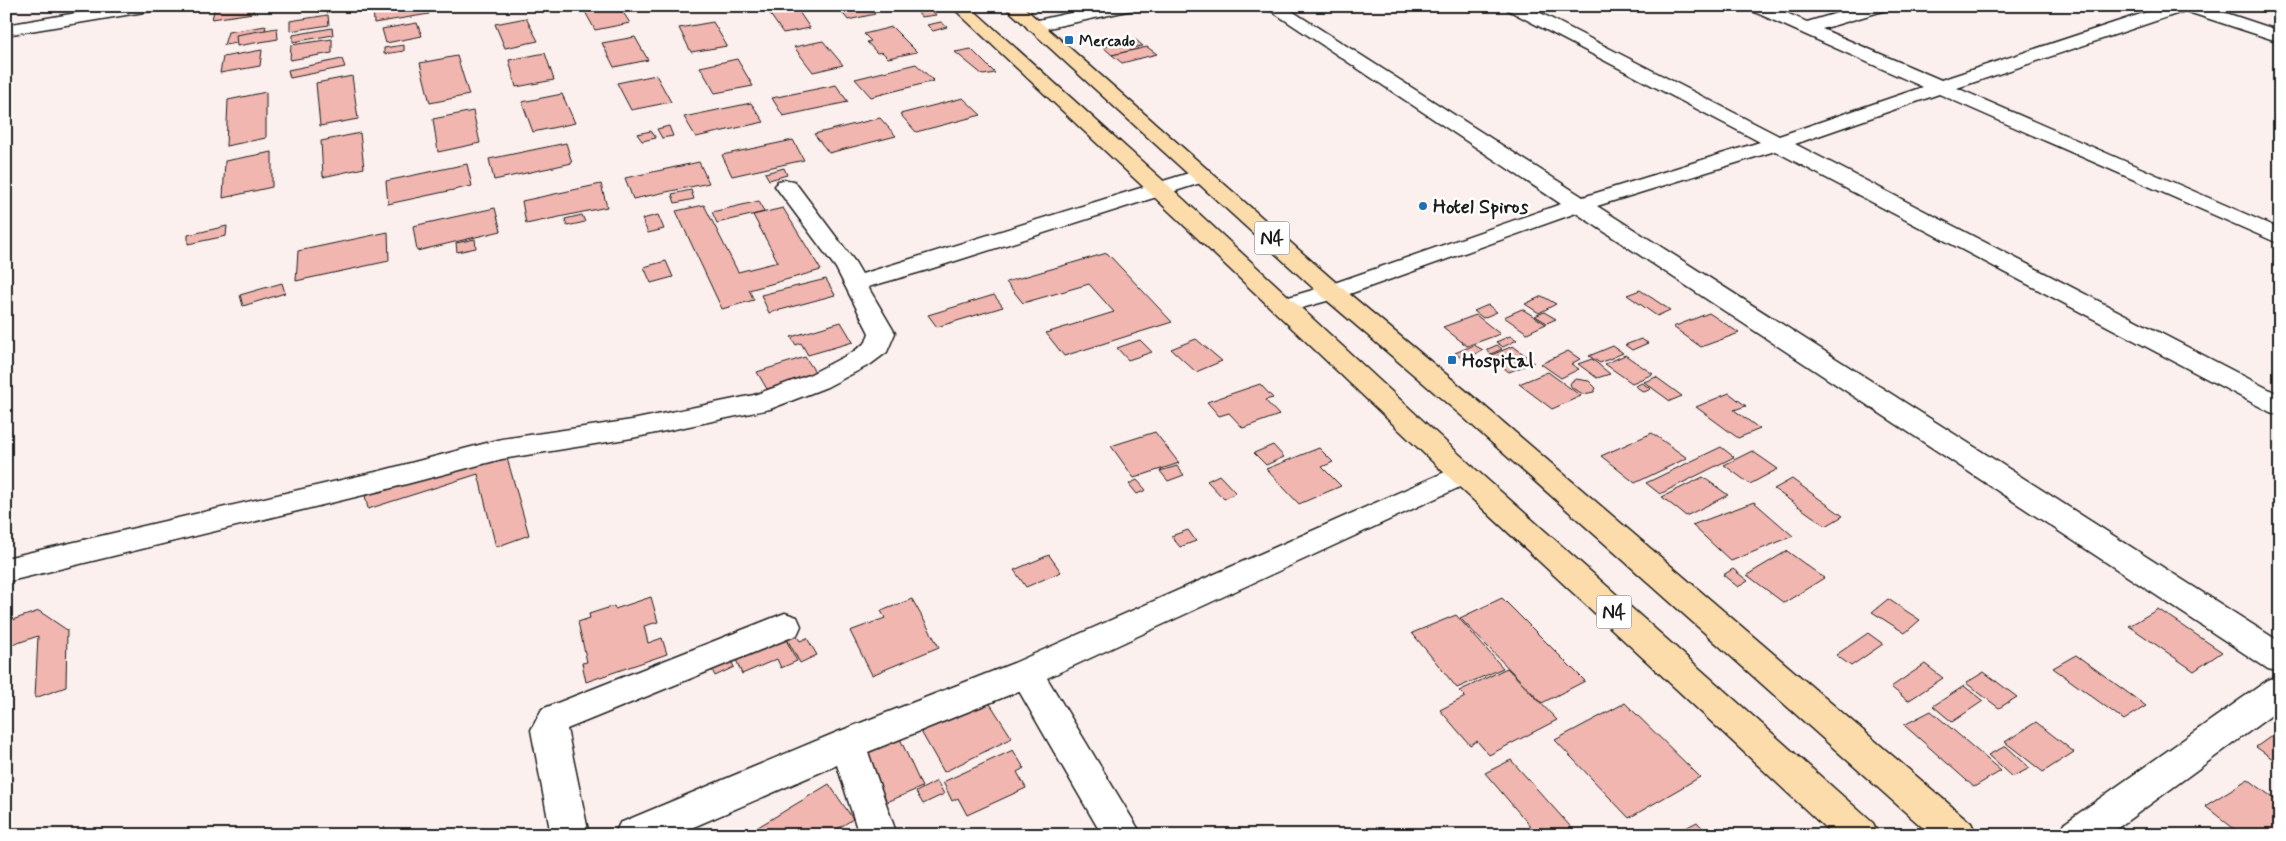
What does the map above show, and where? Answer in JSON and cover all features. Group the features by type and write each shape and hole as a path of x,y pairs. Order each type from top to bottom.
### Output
{"highway":[{"name":"N4","path":"959,6 1160,190 1463,474 1860,835"},
{"name":"N4","path":"1012,6 1072,62 1332,292 1473,411 1958,835"}],"street":[{"path":"6,30 150,6"},
{"path":"1035,26 1126,6"},
{"path":"1272,6 2280,660"},
{"path":"1514,6 2280,406"},
{"path":"1756,6 1937,88 2280,237"},
{"path":"1805,28 1880,6"},
{"path":"1284,306 1332,292 1579,205 1776,144 2183,6"},
{"path":"2188,6 2280,37"},
{"path":"854,283 1160,190 1202,175"},
{"path":"6,570 380,481 502,449 632,429 760,403 818,380 862,358 878,346 882,334 847,267 786,186"},
{"path":"633,835 848,744 1026,673 1463,474"},
{"path":"570,835 549,730 554,719 785,626"},
{"path":"1026,673 1123,835"},
{"path":"2078,835 2280,690"},
{"path":"848,744 878,835"}],"building":[{"path":"254,6 253,13 212,19 215,7"},
{"path":"373,6 427,6 429,14 374,23"},
{"path":"619,6 630,23 595,30 583,8"},
{"path":"795,6 810,28 783,33 767,10"},
{"path":"837,6 868,6 875,14 848,20"},
{"path":"932,10 936,15 921,17 918,13"},
{"path":"328,15 329,25 290,31 290,21"},
{"path":"526,18 538,41 505,48 495,24"},
{"path":"713,22 727,46 691,52 679,28"},
{"path":"941,22 947,27 933,31 927,25"},
{"path":"417,23 422,36 386,43 382,29"},
{"path":"266,26 263,39 224,45 228,32"},
{"path":"892,27 917,52 888,58 882,52 877,53 867,42 871,41 864,34"},
{"path":"277,28 278,39 237,46 236,35"},
{"path":"332,28 333,35 293,42 293,35"},
{"path":"635,37 648,60 614,67 602,43"},
{"path":"332,39 332,53 290,60 291,45"},
{"path":"1136,40 1143,46 1112,55 1103,47"},
{"path":"823,41 843,65 813,72 794,47"},
{"path":"404,45 404,51 384,54 384,48"},
{"path":"1147,47 1157,54 1122,63 1112,55"},
{"path":"971,49 995,73 983,75 955,52"},
{"path":"262,50 260,66 220,73 223,57"},
{"path":"545,53 554,80 516,87 509,60"},
{"path":"457,56 469,95 430,103 420,63"},
{"path":"342,59 345,67 290,78 288,70"},
{"path":"737,59 753,86 715,93 700,67"},
{"path":"916,64 934,81 871,97 855,79"},
{"path":"656,75 671,102 631,110 617,83"},
{"path":"352,76 358,119 320,126 316,83"},
{"path":"836,85 848,102 783,116 772,98"},
{"path":"266,92 266,138 226,146 228,100"},
{"path":"562,94 575,123 533,132 522,102"},
{"path":"963,98 981,115 916,132 900,114"},
{"path":"751,103 764,122 696,137 684,117"},
{"path":"473,111 480,143 438,152 433,119"},
{"path":"880,118 896,136 829,153 814,134"},
{"path":"669,126 673,136 662,138 657,129"},
{"path":"651,131 656,138 642,141 637,134"},
{"path":"360,133 364,168 323,177 321,141"},
{"path":"793,140 804,160 732,176 722,155"},
{"path":"566,143 572,163 494,180 489,159"},
{"path":"272,152 272,187 223,198 225,161"},
{"path":"699,162 709,183 633,199 625,178"},
{"path":"467,164 472,186 388,204 386,181"},
{"path":"784,168 787,175 769,180 765,173"},
{"path":"601,184 607,207 526,224 522,201"},
{"path":"691,190 694,199 675,203 672,194"},
{"path":"759,201 764,212 717,223 712,212"},
{"path":"704,205 738,272 778,262 753,215 783,208 821,270 749,290 754,300 722,309 676,211"},
{"path":"495,208 501,231 417,251 413,226"},
{"path":"582,215 585,222 567,226 565,219"},
{"path":"658,215 664,229 648,233 642,219"},
{"path":"227,226 226,236 188,244 188,235"},
{"path":"388,232 389,261 296,281 298,251"},
{"path":"475,239 476,248 457,252 456,243"},
{"path":"1107,253 1172,322 1064,356 1046,333 1114,312 1089,284 1023,303 1006,282"},
{"path":"666,261 673,277 651,283 644,267"},
{"path":"826,279 835,295 769,313 761,295"},
{"path":"282,283 285,293 243,306 240,295"},
{"path":"1640,290 1670,310 1657,316 1627,295"},
{"path":"994,295 1003,307 937,327 928,315"},
{"path":"1542,296 1556,304 1539,313 1525,304"},
{"path":"1488,305 1497,312 1483,318 1474,311"},
{"path":"1522,309 1546,324 1527,333 1504,317"},
{"path":"1544,312 1556,319 1547,323 1535,316"},
{"path":"1709,313 1739,333 1701,347 1673,327"},
{"path":"1476,315 1500,334 1467,346 1443,327"},
{"path":"841,322 853,342 808,355 801,343 796,345 791,337"},
{"path":"1510,336 1517,340 1503,347 1496,342"},
{"path":"1196,339 1222,361 1196,372 1171,349"},
{"path":"1641,339 1648,343 1632,350 1625,345"},
{"path":"1140,340 1152,352 1128,360 1117,348"},
{"path":"1474,345 1483,350 1464,360 1455,353"},
{"path":"1497,345 1502,349 1491,354 1486,350"},
{"path":"1513,346 1534,362 1509,372 1489,356"},
{"path":"1613,346 1623,353 1600,363 1589,356"},
{"path":"1568,351 1580,359 1571,364 1579,369 1561,378 1541,364"},
{"path":"1625,355 1653,374 1632,383 1605,364"},
{"path":"805,357 816,373 767,389 757,372"},
{"path":"1592,359 1610,374 1597,378 1578,364"},
{"path":"1548,372 1581,396 1552,409 1519,384"},
{"path":"1656,377 1682,396 1670,401 1644,382"},
{"path":"1576,379 1589,381 1596,388 1594,392 1583,394 1572,388 1570,384"},
{"path":"1642,383 1651,389 1644,392 1635,386"},
{"path":"1260,384 1273,398 1265,400 1279,415 1243,428 1229,413 1219,416 1207,402"},
{"path":"1729,393 1746,406 1734,410 1760,429 1738,438 1696,407"},
{"path":"1155,432 1179,463 1134,478 1111,446"},
{"path":"1652,433 1687,458 1635,483 1601,456"},
{"path":"1273,445 1284,457 1266,465 1254,453"},
{"path":"1721,447 1734,457 1660,494 1646,483"},
{"path":"1319,448 1333,462 1322,467 1341,486 1299,504 1266,469"},
{"path":"505,451 529,535 496,547 478,474 368,509 365,495"},
{"path":"1752,451 1778,469 1750,484 1724,465"},
{"path":"1177,466 1184,475 1168,481 1160,471"},
{"path":"1219,475 1236,493 1224,499 1207,481"},
{"path":"1703,477 1728,495 1686,516 1662,497"},
{"path":"1792,479 1843,516 1826,526 1774,489"},
{"path":"1137,480 1146,490 1137,494 1129,484"},
{"path":"1754,502 1793,536 1731,561 1692,525"},
{"path":"1188,530 1196,541 1180,547 1171,536"},
{"path":"1787,551 1824,578 1784,603 1747,575"},
{"path":"1049,555 1061,572 1026,587 1014,570"},
{"path":"1733,569 1748,581 1738,587 1723,575"},
{"path":"651,597 658,622 644,626 648,643 662,638 667,654 586,682 582,663 587,662 578,622 590,618 589,614 614,606 615,609"},
{"path":"1502,598 1585,681 1542,703 1460,618"},
{"path":"912,599 939,647 872,675 850,631 885,618 881,611"},
{"path":"1888,599 1920,620 1905,633 1872,612"},
{"path":"2158,609 2222,652 2194,671 2129,626"},
{"path":"39,611 67,630 66,687 35,698 38,636 6,647 6,622"},
{"path":"1456,615 1503,668 1457,688 1412,633"},
{"path":"781,630 797,661 781,668 777,659 742,674 732,650"},
{"path":"1868,633 1883,644 1851,666 1836,655"},
{"path":"796,635 800,641 807,638 817,655 800,663 787,639"},
{"path":"727,653 734,667 715,676 708,662"},
{"path":"2076,655 2146,706 2124,720 2053,668"},
{"path":"1925,664 1943,678 1908,701 1891,687"},
{"path":"1507,668 1557,720 1489,755 1477,741 1470,745 1440,710 1465,697 1459,691"},
{"path":"1984,672 2017,697 1999,708 1966,683"},
{"path":"1964,686 1983,701 1952,722 1933,706"},
{"path":"987,699 1012,738 944,772 920,730"},
{"path":"1625,703 1700,777 1629,818 1555,740"},
{"path":"1931,711 2001,771 1974,787 1904,725"},
{"path":"2036,722 2074,752 2043,772 2005,742"},
{"path":"2280,730 2280,764 2256,747"},
{"path":"897,732 922,787 887,802 863,746"},
{"path":"2006,746 2030,768 2012,777 1988,755"},
{"path":"1013,750 1024,768 1017,772 1026,788 967,815 958,798 952,801 943,782"},
{"path":"1511,760 1578,835 1538,835 1485,773"},
{"path":"2248,779 2280,803 2280,835 2242,835 2205,806"},
{"path":"937,781 944,794 923,804 916,792"},
{"path":"829,784 853,819 828,835 745,835"},
{"path":"1697,822 1709,835 1672,835"}],"place":[{"name":"Mercado","path":"1069,40"},
{"name":"Hotel Spiros","path":"1423,206"},
{"name":"Hospital","path":"1452,360"}]}
